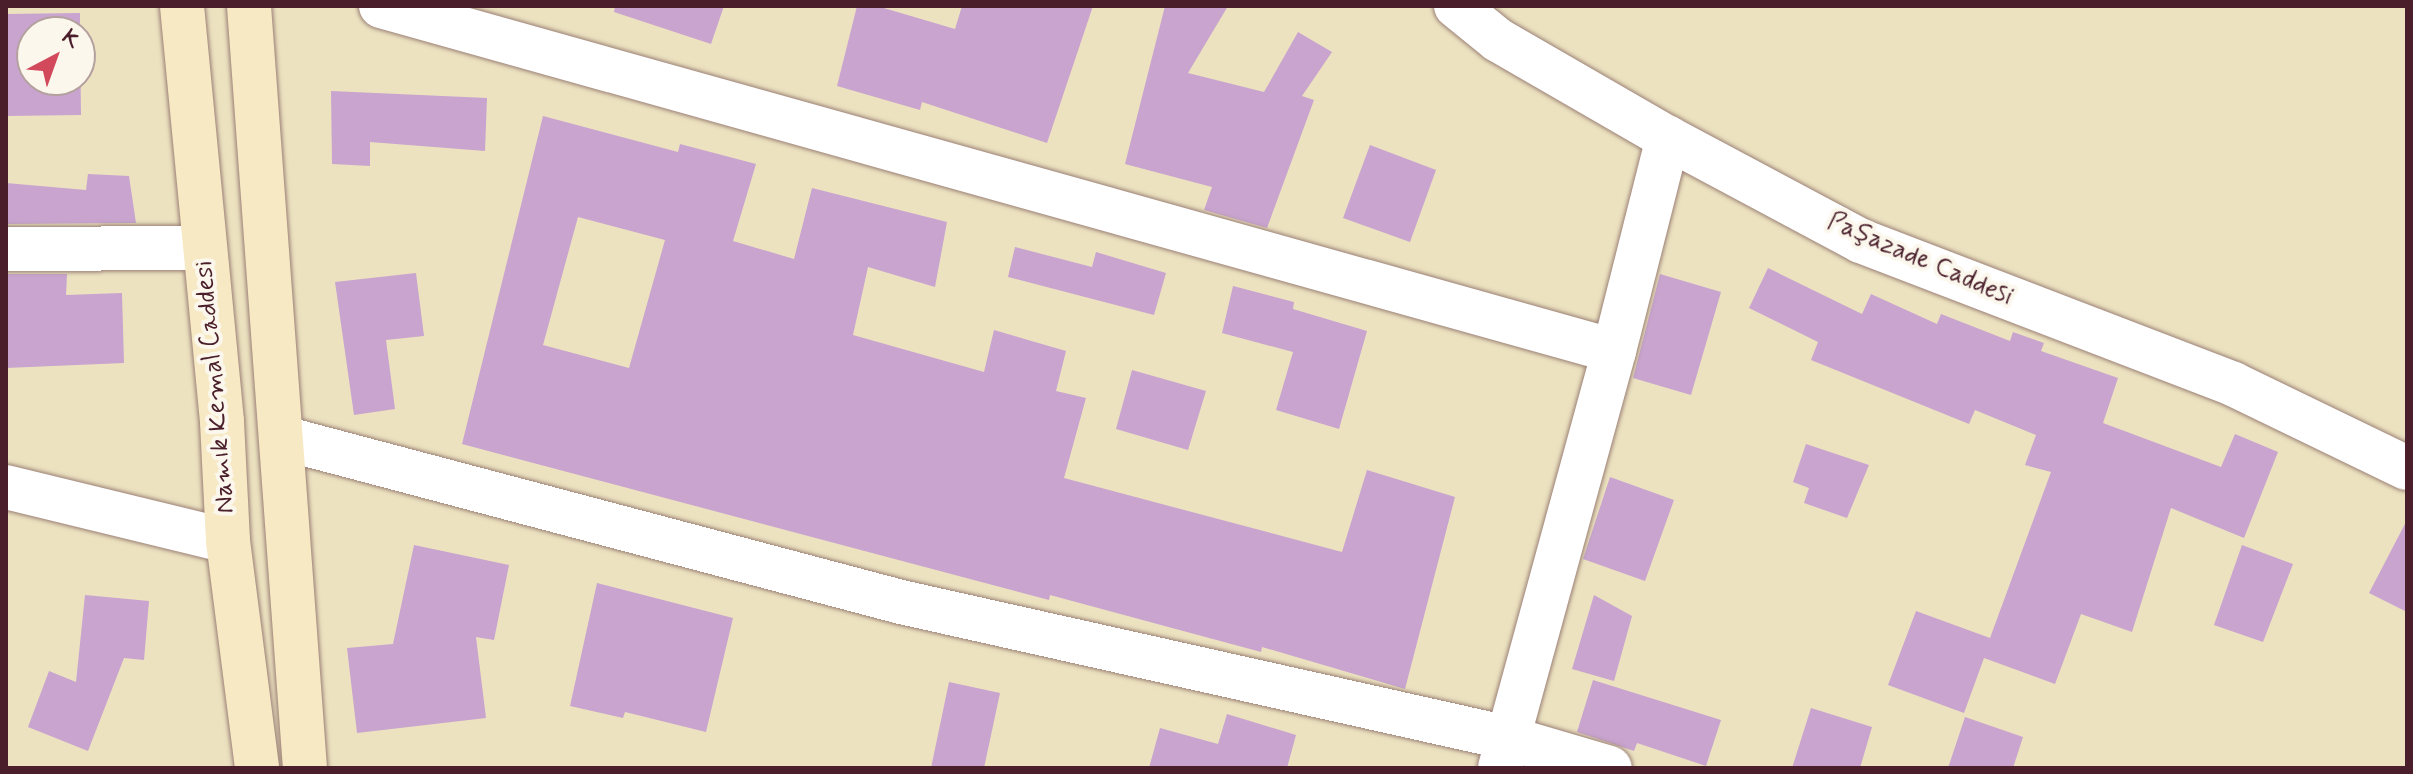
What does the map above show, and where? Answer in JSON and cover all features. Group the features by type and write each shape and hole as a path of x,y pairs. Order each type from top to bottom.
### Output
{"main road":[{"name":"Namık Kemal Caddesi","path":"182,6 228,541 257,768"},
{"path":"249,6 305,768"}],"street":[{"path":"381,6 519,23 833,136 1614,351"},
{"name":"Paşazade Caddesi","path":"1456,6 1498,40 1668,138 1861,241 2233,384 2407,468"},
{"path":"1504,753 1614,351 1668,138"},
{"path":"6,249 204,248"},
{"path":"283,438 901,602 1504,753 1610,768"},
{"path":"6,487 228,541"}],"building":[{"path":"615,6 724,6 711,44 614,12"},
{"path":"857,6 877,6 955,29 962,6 1093,6 1047,143 922,102 920,110 837,86"},
{"path":"1165,6 1228,6 1188,73 1264,92 1298,32 1332,52 1302,96 1314,100 1267,228 1204,210 1212,187 1125,164"},
{"path":"80,13 80,16 16,16 16,96 81,96 81,115 6,116 6,14"},
{"path":"331,91 487,98 485,151 370,142 370,166 332,164"},
{"path":"543,116 678,152 680,144 756,164 733,241 794,259 812,188 947,222 935,287 868,267 853,335 984,372 994,330 1066,351 1056,391 1086,398 1064,478 1342,552 1367,470 1455,497 1405,689 1262,647 1261,652 1050,595 1049,600 462,444","holes":["578,217 665,240 629,368 543,345"]},
{"path":"1370,145 1436,170 1410,242 1343,218"},
{"path":"88,174 129,176 136,223 6,224 6,183 86,190"},
{"path":"1015,247 1092,267 1096,252 1166,273 1154,315 1008,277"},
{"path":"1768,268 1862,314 1871,294 1937,324 1941,314 2010,341 2013,332 2044,343 2041,351 2118,378 2103,423 2221,467 2235,434 2278,452 2244,538 2171,508 2132,632 2081,614 2055,684 1984,658 1964,713 1888,685 1916,611 1990,638 2051,472 2025,465 2036,435 1975,410 1969,424 1811,360 1818,342 1749,308"},
{"path":"416,273 424,336 386,340 395,409 354,415 335,282"},
{"path":"6,274 67,274 66,295 122,293 124,363 6,368"},
{"path":"1660,274 1721,292 1691,395 1633,378"},
{"path":"1233,286 1294,302 1293,309 1367,331 1339,429 1276,410 1293,352 1222,333"},
{"path":"1132,370 1206,391 1188,450 1116,429"},
{"path":"1806,444 1869,465 1847,518 1804,503 1809,488 1793,482"},
{"path":"1610,477 1674,500 1645,581 1583,559"},
{"path":"2407,520 2407,612 2369,593"},
{"path":"414,545 509,565 494,640 476,637 486,718 357,733 347,648 393,644"},
{"path":"2242,545 2293,564 2263,642 2214,625"},
{"path":"597,583 733,618 706,732 625,712 623,718 570,706"},
{"path":"85,595 149,601 144,660 124,658 88,751 28,727 49,671 76,682"},
{"path":"1594,595 1632,616 1614,681 1572,669"},
{"path":"1593,680 1721,720 1706,766 1637,743 1634,751 1577,732"},
{"path":"949,682 1000,693 984,768 931,768"},
{"path":"1811,708 1872,727 1860,768 1792,768"},
{"path":"1227,714 1296,735 1287,768 1149,768 1160,728 1218,744"},
{"path":"1965,717 2023,737 2013,768 1948,768"}]}
